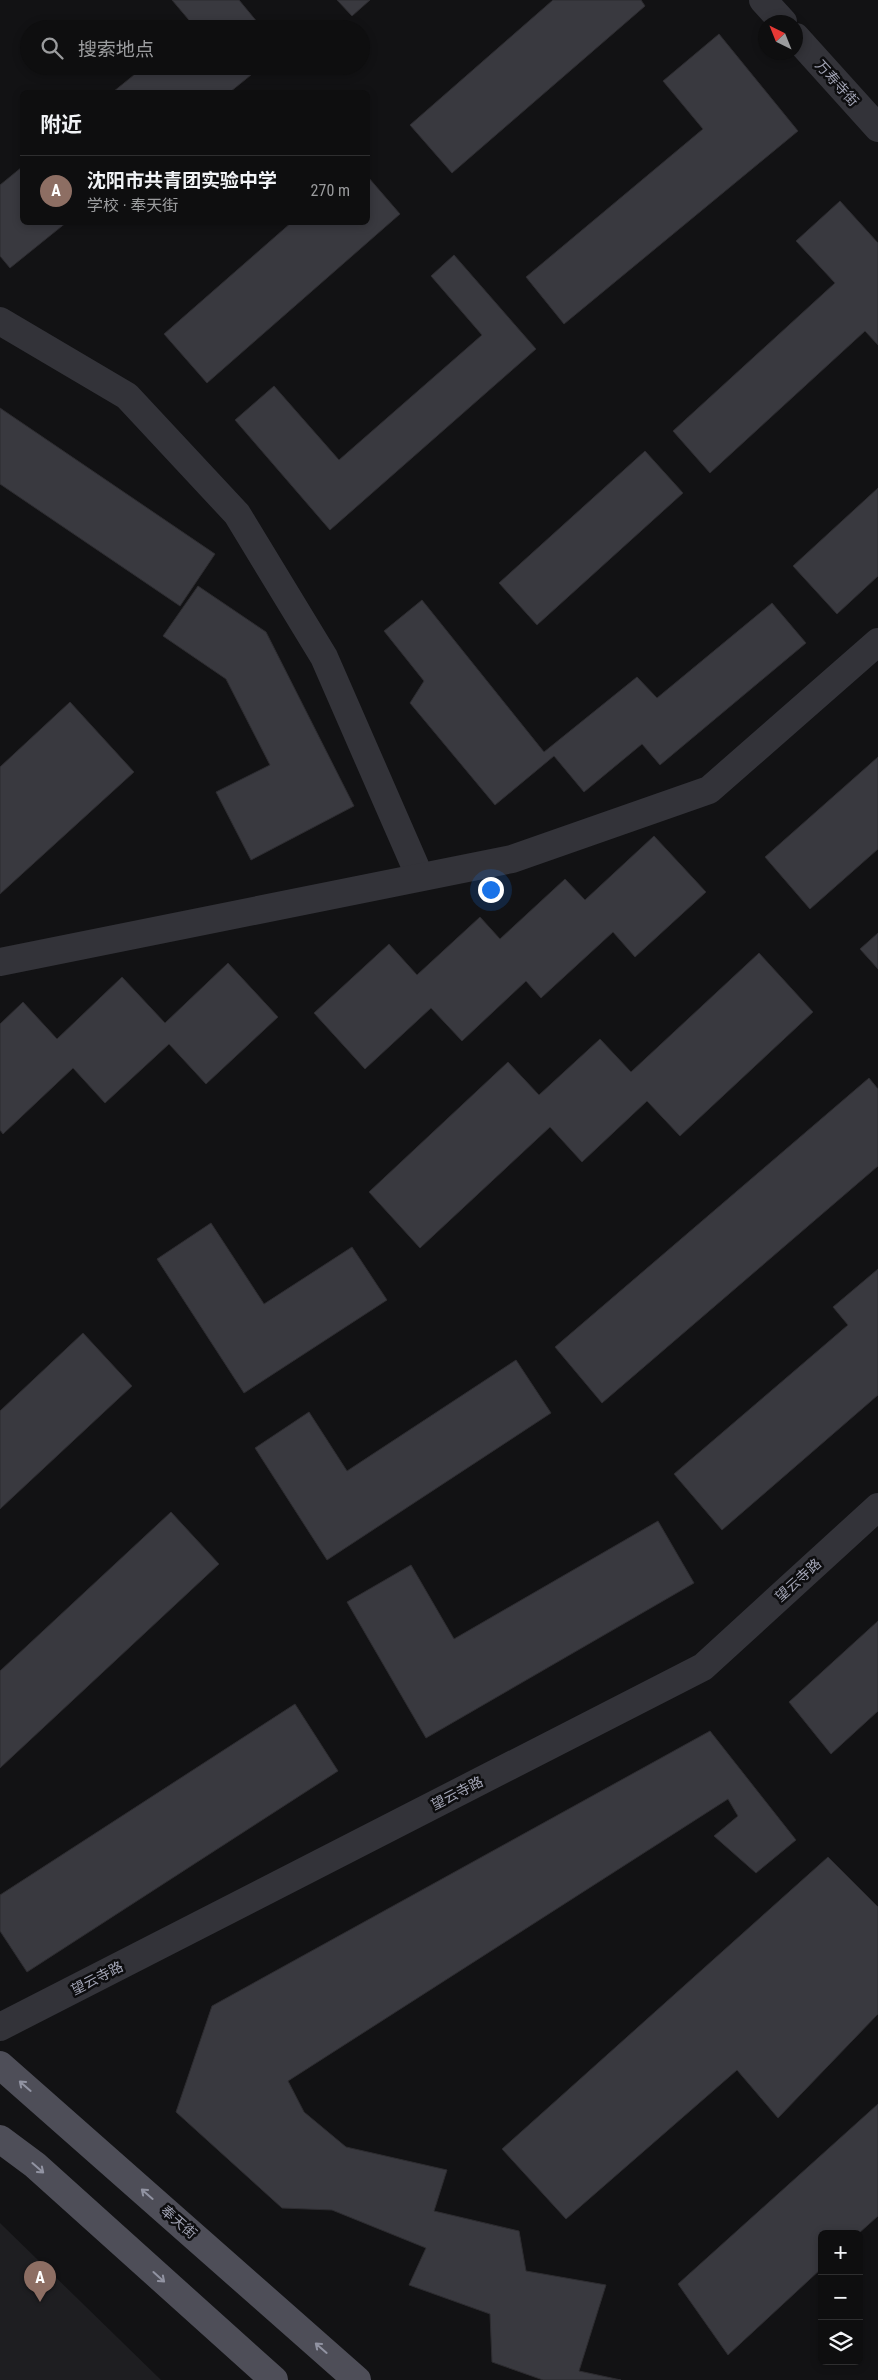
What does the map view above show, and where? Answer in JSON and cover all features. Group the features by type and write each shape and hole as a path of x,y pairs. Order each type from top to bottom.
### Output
{"main road":[{"name":"奉天街","path":"0,2065 358,2380"},
{"path":"0,2139 34,2165 274,2380"}],"street":[{"path":"762,0 776,15"},
{"name":"万寿寺街","path":"803,45 878,128"},
{"path":"0,321 127,396 237,514 324,657 420,877"},
{"path":"0,962 512,858 709,790 878,642"},
{"name":"望云寺路","path":"0,2027 703,1667 878,1507"}],"shaded area":[{"path":"0,2223 161,2380 0,2380"}],"building":[{"path":"172,0 239,0 256,20 189,20"},
{"path":"337,0 370,0 352,16"},
{"path":"553,0 641,0 645,6 452,173 410,125"},
{"path":"719,34 798,131 564,324 526,277 703,129 663,81"},
{"path":"134,75 251,75 232,90 115,90"},
{"path":"20,169 20,225 63,225 10,268 0,256 0,185"},
{"path":"370,179 400,214 207,383 164,334 289,225 370,225"},
{"path":"840,201 878,243 878,345 865,331 710,473 673,431 835,283 796,241"},
{"path":"454,255 536,349 330,530 235,420 274,386 339,460 482,335 431,276"},
{"path":"0,408 215,554 180,606 0,484"},
{"path":"645,451 683,493 537,625 499,583"},
{"path":"878,488 878,576 837,614 793,566"},
{"path":"198,586 266,632 354,806 251,860 216,792 270,765 226,679 163,636"},
{"path":"422,600 544,752 637,677 657,698 772,603 806,643 660,765 642,744 584,792 554,756 495,805 410,703 424,681 384,631"},
{"path":"70,702 134,772 0,894 0,767"},
{"path":"878,757 878,849 810,909 765,857"},
{"path":"654,836 706,892 635,957 613,932 541,998 526,981 462,1041 431,1008 365,1069 314,1013 389,944 417,975 480,917 500,939 565,879 585,900"},
{"path":"878,933 878,969 860,949"},
{"path":"759,953 813,1012 680,1136 647,1101 582,1162 550,1127 420,1248 369,1192 508,1062 539,1095 600,1039 631,1072"},
{"path":"228,963 278,1017 206,1084 169,1044 105,1103 73,1068 3,1134 0,1130 0,1024 23,1002 57,1039 122,977 165,1023"},
{"path":"869,1078 878,1089 878,1166 602,1403 555,1347"},
{"path":"211,1223 264,1304 352,1247 387,1300 244,1393 157,1259"},
{"path":"878,1269 878,1395 722,1530 674,1474 848,1325 833,1307"},
{"path":"83,1333 132,1386 0,1509 0,1411"},
{"path":"516,1360 551,1413 327,1560 255,1448 309,1412 347,1471"},
{"path":"171,1512 219,1564 0,1768 0,1671"},
{"path":"658,1521 694,1583 426,1738 347,1602 411,1565 454,1639"},
{"path":"878,1621 878,1711 831,1754 789,1702"},
{"path":"295,1704 338,1771 27,1972 0,1931 0,1895"},
{"path":"710,1731 796,1840 756,1873 714,1836 738,1816 728,1799 288,2081 304,2112 346,2147 447,2170 434,2211 519,2231 526,2271 606,2285 579,2371 621,2380 543,2380 492,2362 490,2314 409,2285 426,2248 332,2210 282,2208 176,2112 212,2006"},
{"path":"828,1857 878,1907 878,2014 778,2118 737,2070 566,2219 502,2149"},
{"path":"878,2104 878,2216 862,2230 818,2230 818,2272 728,2355 678,2284"}],"place":[{"name":"沈阳市共青团实验中学","path":"40,2302"}]}
